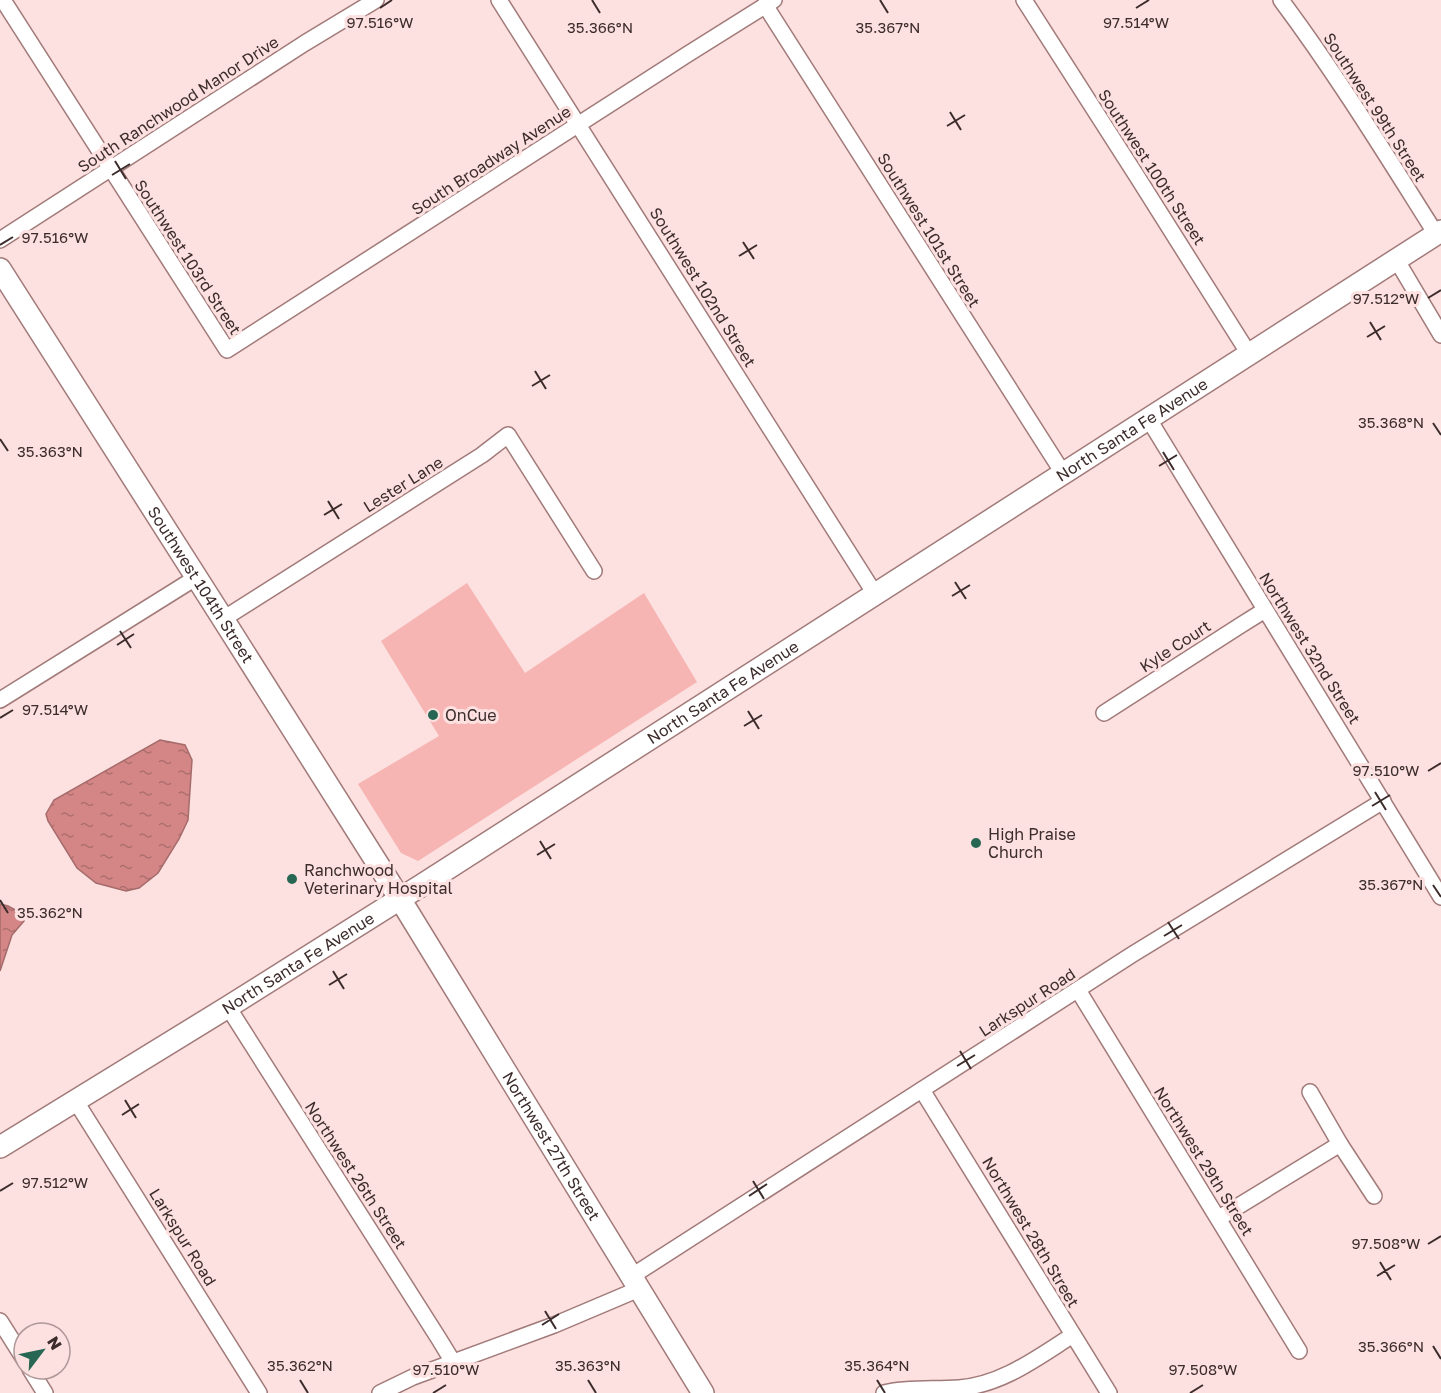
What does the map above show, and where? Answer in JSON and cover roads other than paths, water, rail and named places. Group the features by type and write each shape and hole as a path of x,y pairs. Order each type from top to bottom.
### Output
{"main road":[{"name":"North Santa Fe Avenue","path":"0,1148 400,899 1438,233"},
{"name":"Southwest 104th Street","path":"0,269 400,899"},
{"name":"Northwest 27th Street","path":"400,899 703,1393"}],"street":[{"name":"Southwest 103rd Street","path":"3,0 227,350"},
{"name":"South Ranchwood Manor Drive","path":"0,240 305,43 376,0"},
{"name":"Southwest 102nd Street","path":"499,0 875,594"},
{"name":"Southwest 100th Street","path":"1024,0 1249,354"},
{"name":"Southwest 99th Street","path":"1281,0 1340,84 1438,233"},
{"name":"South Broadway Avenue","path":"227,350 770,3"},
{"name":"Southwest 101st Street","path":"770,3 1063,473"},
{"path":"1396,259 1441,335"},
{"name":"Northwest 32nd Street","path":"1148,418 1441,897"},
{"name":"Lester Lane","path":"223,618 482,455 508,435 594,571"},
{"path":"0,700 197,577"},
{"name":"Kyle Court","path":"1104,713 1265,610"},
{"name":"Larkspur Road","path":"380,1393 413,1377 554,1324 636,1282 922,1090 1133,954 1383,801"},
{"name":"Northwest 29th Street","path":"1078,990 1299,1351"},
{"name":"Northwest 26th Street","path":"228,1007 453,1362"},
{"name":"Northwest 28th Street","path":"922,1090 1108,1393"},
{"path":"1310,1092 1374,1196"},
{"name":"Larkspur Road","path":"75,1100 259,1393"},
{"path":"1219,1218 1340,1144"},
{"path":"0,1321 12,1340"},
{"path":"884,1393 908,1389 960,1388 982,1385 1013,1371 1073,1335"}],"water":[{"path":"160,740 185,745 192,760 188,820 158,873 139,888 126,891 96,883 77,868 46,814 54,800"},
{"path":"0,904 23,914 24,921 12,935 0,971"}],"place":[{"name":"OnCue","path":"433,715"},
{"name":"High Praise Church","path":"976,843"},
{"name":"Ranchwood Veterinary Hospital","path":"292,879"}]}
